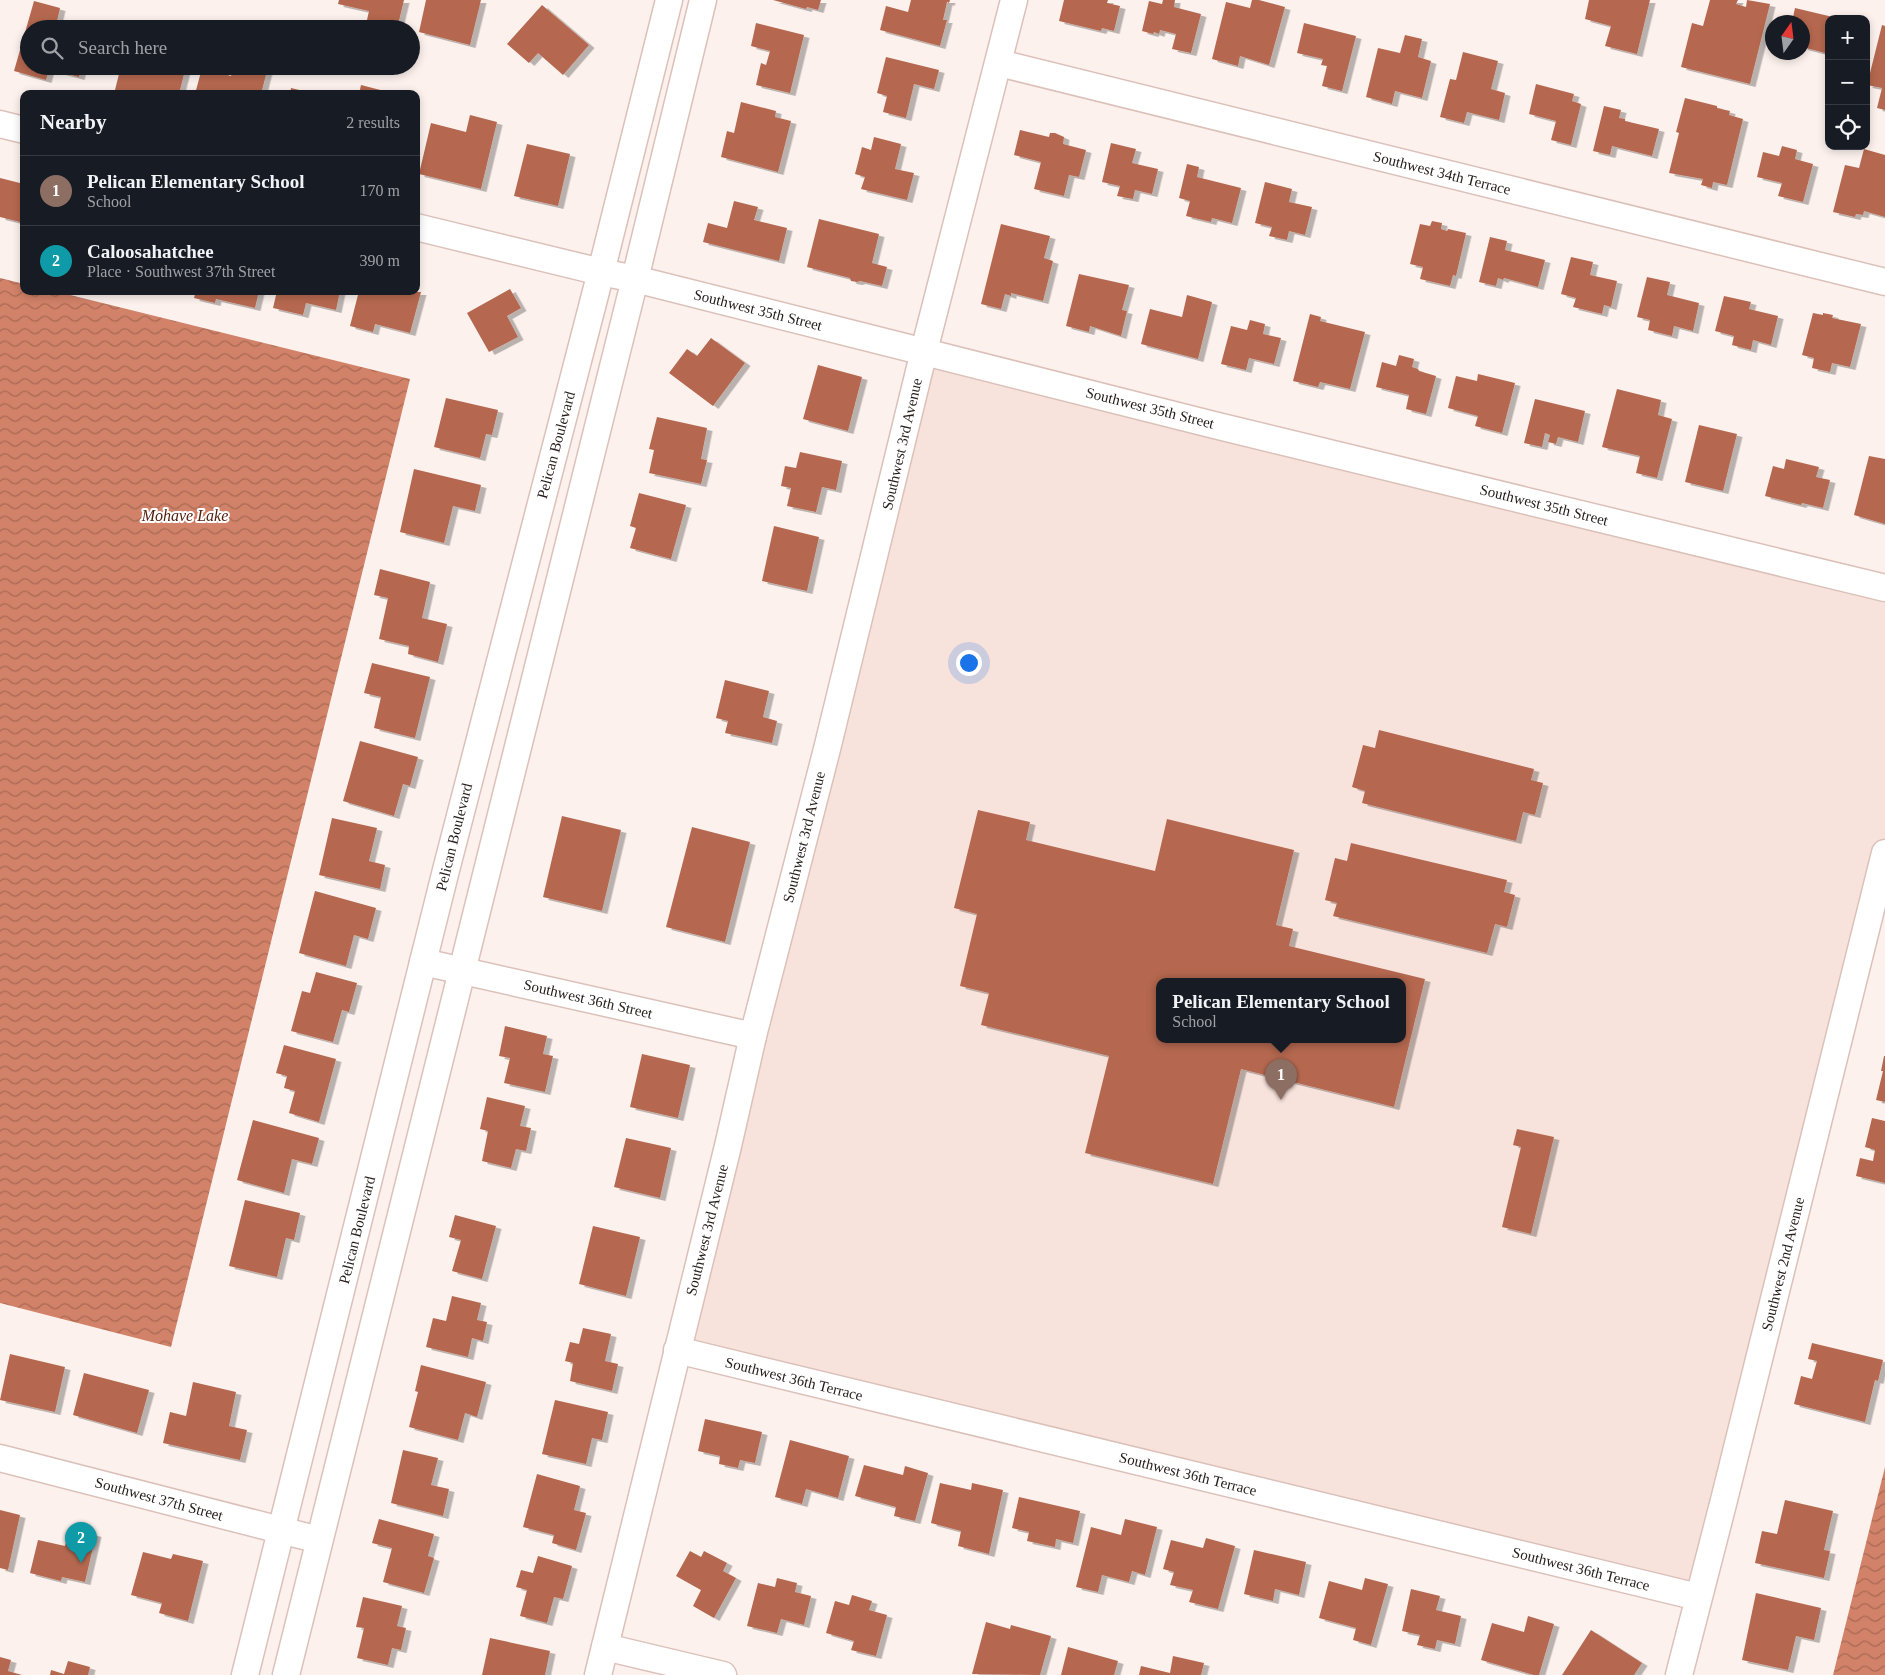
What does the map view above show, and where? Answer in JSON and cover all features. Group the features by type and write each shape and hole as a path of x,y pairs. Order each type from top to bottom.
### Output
{"street":[{"name":"Pelican Boulevard","path":"245,1675 423,962 601,272 669,0"},
{"path":"286,1675 703,0"},
{"name":"Southwest 3rd Avenue","path":"598,1675 728,1146 753,1036 863,606 924,351 1014,0"},
{"name":"Southwest 34th Terrace","path":"999,63 1885,282"},
{"path":"0,124 20,129"},
{"name":"Southwest 35th Street","path":"420,228 635,279 1234,429 1885,588"},
{"name":"Southwest 2nd Avenue","path":"1678,1675 1727,1490 1885,853"},
{"name":"Southwest 36th Street","path":"423,962 753,1036"},
{"name":"Southwest 36th Terrace","path":"677,1350 1698,1597"},
{"name":"Southwest 37th Street","path":"0,1458 319,1540"},
{"path":"605,1646 723,1675"}],"shaded area":[{"path":"924,351 1885,588 1885,851 1698,1597 677,1350"}],"water":[{"name":"Mohave Lake","path":"0,278 20,283 20,295 70,295 410,379 171,1347 0,1303"},
{"path":"1885,1467 1885,1675 1833,1675"}],"building":[{"path":"339,0 404,0 399,20 367,20 369,11 338,4"},
{"path":"426,0 481,0 470,45 420,32"},
{"path":"773,0 821,0 818,10 807,7 806,9"},
{"path":"911,0 950,0 949,3 947,2 943,20 947,20 940,46 880,30 886,6 908,12"},
{"path":"1064,0 1108,0 1107,3 1120,6 1114,31 1102,28 1101,31 1059,21"},
{"path":"1163,0 1175,0 1174,7 1201,14 1191,53 1172,49 1176,34 1160,30 1159,34 1142,31 1149,1 1162,4"},
{"path":"1252,0 1285,7 1269,65 1240,56 1238,66 1212,59 1226,2 1250,8"},
{"path":"1589,0 1650,0 1637,54 1605,46 1611,26 1585,19"},
{"path":"1710,0 1738,0 1736,4 1746,7 1747,0 1770,4 1767,15 1765,15 1765,24 1750,84 1681,67 1692,23 1703,26"},
{"path":"34,1 60,8 57,20 29,20"},
{"path":"542,5 589,45 563,75 538,53 529,63 507,44"},
{"path":"1795,8 1825,15 1825,53 1810,49 1810,15 1794,15"},
{"path":"756,23 804,35 790,93 756,85 761,63 766,65 770,51 751,46"},
{"path":"1304,23 1356,36 1342,91 1322,86 1327,66 1321,65 1323,59 1297,53"},
{"path":"1882,25 1885,26 1885,110 1877,108 1882,88 1870,86 1870,73"},
{"path":"1405,35 1422,39 1418,57 1431,61 1422,98 1395,91 1392,104 1366,97 1378,48 1400,53"},
{"path":"20,50 20,73 14,71"},
{"path":"1463,52 1498,61 1491,89 1505,93 1499,120 1467,112 1464,123 1440,117 1450,79 1456,80"},
{"path":"886,57 939,70 934,89 914,84 906,118 883,112 887,96 877,93"},
{"path":"28,75 47,75 46,80"},
{"path":"119,75 184,75 180,90 115,90"},
{"path":"200,75 266,75 262,90 196,90"},
{"path":"1536,84 1574,94 1572,101 1581,104 1571,145 1551,140 1556,121 1529,114"},
{"path":"361,85 380,90 360,90"},
{"path":"1685,98 1717,106 1717,108 1730,111 1729,115 1743,119 1727,185 1713,182 1712,188 1701,185 1703,179 1669,173 1679,133 1676,132"},
{"path":"741,102 776,111 775,117 791,121 778,172 721,157 727,131 734,133"},
{"path":"1604,106 1621,110 1619,118 1625,119 1625,121 1659,129 1652,156 1612,146 1610,155 1593,151"},
{"path":"470,115 497,122 481,189 420,174 431,123 466,132"},
{"path":"1020,130 1049,137 1050,133 1055,133 1064,137 1063,144 1086,150 1079,177 1069,175 1064,196 1034,189 1041,162 1014,155"},
{"path":"874,137 901,144 895,169 914,173 907,200 861,189 865,177 855,174 862,147 871,150"},
{"path":"1111,143 1136,149 1132,163 1158,169 1152,194 1135,190 1133,199 1117,196 1120,186 1102,182"},
{"path":"527,144 570,154 558,206 514,196"},
{"path":"1782,146 1797,150 1795,159 1813,164 1803,202 1778,196 1782,183 1757,177 1763,152 1779,156"},
{"path":"1864,150 1885,155 1885,217 1864,211 1863,215 1856,214 1855,217 1833,212 1845,165 1859,168"},
{"path":"1187,164 1199,167 1197,177 1241,188 1232,223 1212,218 1211,222 1186,216 1190,201 1179,198"},
{"path":"0,178 20,183 20,222 0,217"},
{"path":"1265,182 1292,189 1289,202 1312,207 1305,235 1289,231 1287,240 1269,236 1272,227 1255,223"},
{"path":"734,201 758,207 754,220 787,228 779,261 703,242 708,223 727,228"},
{"path":"819,219 879,234 872,263 887,267 882,286 851,281 850,278 807,267"},
{"path":"1432,221 1442,223 1441,229 1466,233 1456,276 1453,275 1450,286 1420,279 1423,267 1410,264 1420,224 1430,226"},
{"path":"1001,224 1050,236 1044,258 1053,261 1043,301 1011,293 1011,296 1005,294 1001,309 981,304"},
{"path":"1490,237 1507,241 1505,250 1545,260 1538,287 1504,278 1503,280 1498,278 1496,286 1479,282"},
{"path":"1571,257 1593,262 1590,275 1617,281 1611,307 1604,305 1602,314 1573,307 1576,298 1561,294"},
{"path":"1079,274 1129,285 1122,310 1127,311 1121,336 1090,326 1089,332 1066,326"},
{"path":"1647,277 1670,282 1667,295 1699,303 1693,331 1674,326 1672,336 1648,330 1650,320 1637,317"},
{"path":"510,289 521,308 507,316 518,337 489,352 467,313"},
{"path":"421,292 410,333 375,324 373,332 350,326 358,295 420,295"},
{"path":"195,295 258,295 255,308 216,299 215,303 194,298"},
{"path":"276,295 339,295 336,310 306,303 303,315 273,308"},
{"path":"1187,295 1212,302 1198,359 1141,344 1150,309 1182,317"},
{"path":"1724,296 1751,302 1749,309 1778,316 1771,345 1753,340 1751,350 1732,345 1734,336 1715,331"},
{"path":"1813,313 1833,315 1832,318 1861,324 1850,367 1832,363 1830,372 1812,368 1814,358 1802,355"},
{"path":"1310,314 1321,317 1320,321 1365,332 1350,389 1320,382 1318,387 1293,381"},
{"path":"1250,320 1265,324 1263,334 1281,338 1274,364 1249,358 1246,370 1221,364 1231,326 1247,330"},
{"path":"711,338 745,363 713,406 669,373 687,349 697,356"},
{"path":"1399,355 1414,359 1412,367 1419,371 1436,376 1426,414 1406,409 1409,395 1376,387 1382,362 1396,366"},
{"path":"818,365 862,377 848,431 803,419"},
{"path":"1478,374 1515,383 1502,433 1475,426 1478,416 1448,408 1456,376 1477,381"},
{"path":"1617,389 1661,400 1658,415 1672,419 1657,478 1636,473 1640,456 1602,447"},
{"path":"446,398 498,410 492,435 486,434 480,458 434,447"},
{"path":"1535,399 1585,411 1578,442 1558,437 1556,444 1548,442 1550,435 1545,433 1542,447 1524,443"},
{"path":"657,417 707,428 701,459 707,460 701,484 649,473 654,450 649,449"},
{"path":"1699,425 1737,434 1723,491 1685,482"},
{"path":"800,452 842,461 836,490 822,487 816,512 787,506 791,488 781,486 785,466 796,468"},
{"path":"1869,456 1885,459 1885,524 1854,515"},
{"path":"1786,459 1819,467 1816,477 1830,480 1823,508 1802,503 1801,505 1765,496 1773,466 1784,469"},
{"path":"414,469 481,485 475,511 453,506 444,543 400,532"},
{"path":"639,493 686,505 671,559 630,548 636,528 630,526"},
{"path":"774,526 819,537 807,591 762,581"},
{"path":"380,569 430,582 422,618 447,624 438,662 408,654 409,646 379,639 388,598 374,595"},
{"path":"372,663 430,677 415,738 374,728 381,697 364,693"},
{"path":"725,680 769,691 763,717 777,721 772,743 725,733 728,721 716,718"},
{"path":"1379,730 1534,769 1531,780 1543,783 1535,815 1523,812 1516,841 1362,803 1365,791 1352,787 1363,745 1375,748"},
{"path":"360,741 418,757 410,786 403,784 394,816 343,801"},
{"path":"978,810 1030,822 1026,840 1155,871 1167,819 1294,850 1276,925 1293,929 1289,946 1425,979 1394,1107 1241,1069 1213,1184 1085,1153 1109,1056 981,1025 989,993 960,986 977,914 954,908"},
{"path":"562,816 621,830 602,911 543,897"},
{"path":"332,818 377,828 369,861 385,865 380,889 319,875"},
{"path":"692,827 750,842 725,942 666,927"},
{"path":"1351,843 1507,880 1504,892 1515,895 1507,927 1495,924 1487,953 1333,916 1337,903 1325,900 1335,858 1347,861"},
{"path":"315,891 376,908 368,939 354,935 346,966 299,953"},
{"path":"316,972 357,983 349,1012 342,1010 333,1042 291,1031 302,991 310,993"},
{"path":"505,1026 547,1036 543,1054 553,1056 545,1092 504,1083 510,1058 499,1056"},
{"path":"284,1045 336,1059 319,1122 289,1113 295,1091 284,1088 287,1076 276,1073"},
{"path":"642,1054 690,1065 678,1118 630,1107"},
{"path":"1884,1056 1885,1102 1876,1100 1883,1071 1881,1071"},
{"path":"487,1097 525,1106 520,1126 531,1128 526,1151 516,1149 511,1168 482,1161 488,1131 480,1129"},
{"path":"1872,1118 1885,1121 1885,1183 1856,1176 1860,1158 1873,1161 1875,1150 1865,1147"},
{"path":"253,1120 319,1138 312,1164 292,1159 284,1193 237,1180"},
{"path":"1517,1129 1554,1137 1531,1234 1502,1227 1521,1147 1513,1145"},
{"path":"626,1138 671,1148 660,1198 614,1187"},
{"path":"245,1200 300,1213 294,1240 286,1238 277,1277 229,1266"},
{"path":"455,1215 496,1226 482,1279 452,1271 461,1240 449,1237"},
{"path":"593,1226 640,1237 626,1296 579,1284"},
{"path":"452,1296 481,1303 477,1320 487,1322 483,1341 472,1338 468,1357 426,1347 433,1318 446,1321"},
{"path":"583,1328 611,1334 605,1361 618,1364 612,1391 570,1381 573,1363 565,1361 570,1342 579,1344"},
{"path":"1812,1343 1883,1360 1878,1381 1875,1380 1865,1422 1794,1404 1801,1376 1812,1379 1817,1361 1808,1359"},
{"path":"10,1354 65,1367 55,1412 0,1400"},
{"path":"421,1365 486,1382 477,1417 465,1413 458,1440 409,1427 418,1392 415,1391"},
{"path":"84,1373 149,1390 137,1433 73,1415"},
{"path":"193,1382 236,1392 229,1426 247,1430 240,1460 163,1443 170,1412 186,1416"},
{"path":"555,1400 608,1412 602,1440 592,1438 586,1464 542,1454"},
{"path":"705,1419 762,1432 755,1463 740,1460 738,1468 719,1464 720,1456 698,1451"},
{"path":"790,1440 849,1456 838,1498 806,1489 802,1504 775,1497"},
{"path":"403,1450 438,1458 431,1485 449,1489 443,1516 391,1503"},
{"path":"864,1465 903,1475 905,1466 928,1473 915,1521 894,1516 896,1507 855,1496"},
{"path":"537,1474 580,1486 574,1510 586,1513 576,1550 552,1543 554,1535 523,1527"},
{"path":"940,1483 971,1490 972,1483 1003,1490 989,1554 958,1546 961,1531 931,1523"},
{"path":"1019,1497 1080,1511 1073,1543 1056,1539 1055,1547 1027,1541 1029,1532 1012,1528"},
{"path":"1785,1500 1833,1511 1824,1550 1830,1551 1824,1578 1755,1563 1762,1531 1777,1534"},
{"path":"0,1510 20,1515 8,1570 0,1568"},
{"path":"379,1519 434,1534 428,1556 434,1558 424,1593 383,1582 392,1548 372,1543"},
{"path":"1125,1519 1157,1527 1145,1575 1132,1571 1129,1582 1102,1575 1098,1592 1076,1587 1091,1527 1121,1535"},
{"path":"70,1527 96,1534 85,1582 62,1577 61,1581 30,1573 38,1540 65,1546"},
{"path":"1206,1538 1235,1546 1218,1609 1189,1602 1193,1590 1170,1585 1174,1572 1163,1569 1171,1540 1203,1548"},
{"path":"1254,1550 1306,1562 1299,1595 1275,1589 1273,1601 1244,1594"},
{"path":"690,1551 701,1557 704,1551 727,1563 723,1571 736,1578 714,1618 693,1606 701,1590 676,1576"},
{"path":"143,1552 171,1559 173,1554 203,1561 188,1621 159,1613 162,1603 131,1595"},
{"path":"538,1556 572,1566 563,1599 554,1597 547,1623 520,1616 527,1590 516,1587 521,1570 533,1573"},
{"path":"777,1578 797,1583 795,1592 811,1596 804,1625 781,1619 777,1633 747,1626 758,1583 775,1587"},
{"path":"1365,1578 1388,1584 1371,1645 1353,1640 1356,1628 1319,1618 1329,1581 1362,1590"},
{"path":"1411,1589 1440,1596 1436,1610 1461,1616 1455,1644 1437,1640 1435,1649 1417,1645 1420,1635 1402,1631"},
{"path":"1756,1593 1821,1608 1814,1640 1796,1636 1788,1670 1742,1660"},
{"path":"852,1595 872,1601 869,1610 887,1615 876,1656 851,1650 854,1641 826,1633 835,1601 849,1605"},
{"path":"363,1597 402,1606 397,1626 406,1628 401,1650 392,1648 388,1665 357,1658 364,1628 356,1627"},
{"path":"1528,1616 1554,1624 1539,1675 1481,1660 1492,1623 1524,1632"},
{"path":"986,1622 1010,1629 1011,1625 1051,1636 1040,1675 972,1674"},
{"path":"1591,1630 1642,1663 1634,1675 1562,1675"},
{"path":"490,1638 550,1651 545,1675 482,1675"},
{"path":"1068,1647 1118,1661 1114,1675 1061,1675"},
{"path":"1173,1656 1204,1663 1201,1675 1139,1675 1141,1666 1170,1673"},
{"path":"0,1657 11,1660 8,1671 22,1675 0,1675"},
{"path":"68,1661 90,1667 88,1675 50,1675 51,1670 64,1674"}],"place":[{"name":"Pelican Elementary School","path":"1281,1100"},
{"name":"Caloosahatchee","path":"81,1563"}]}
